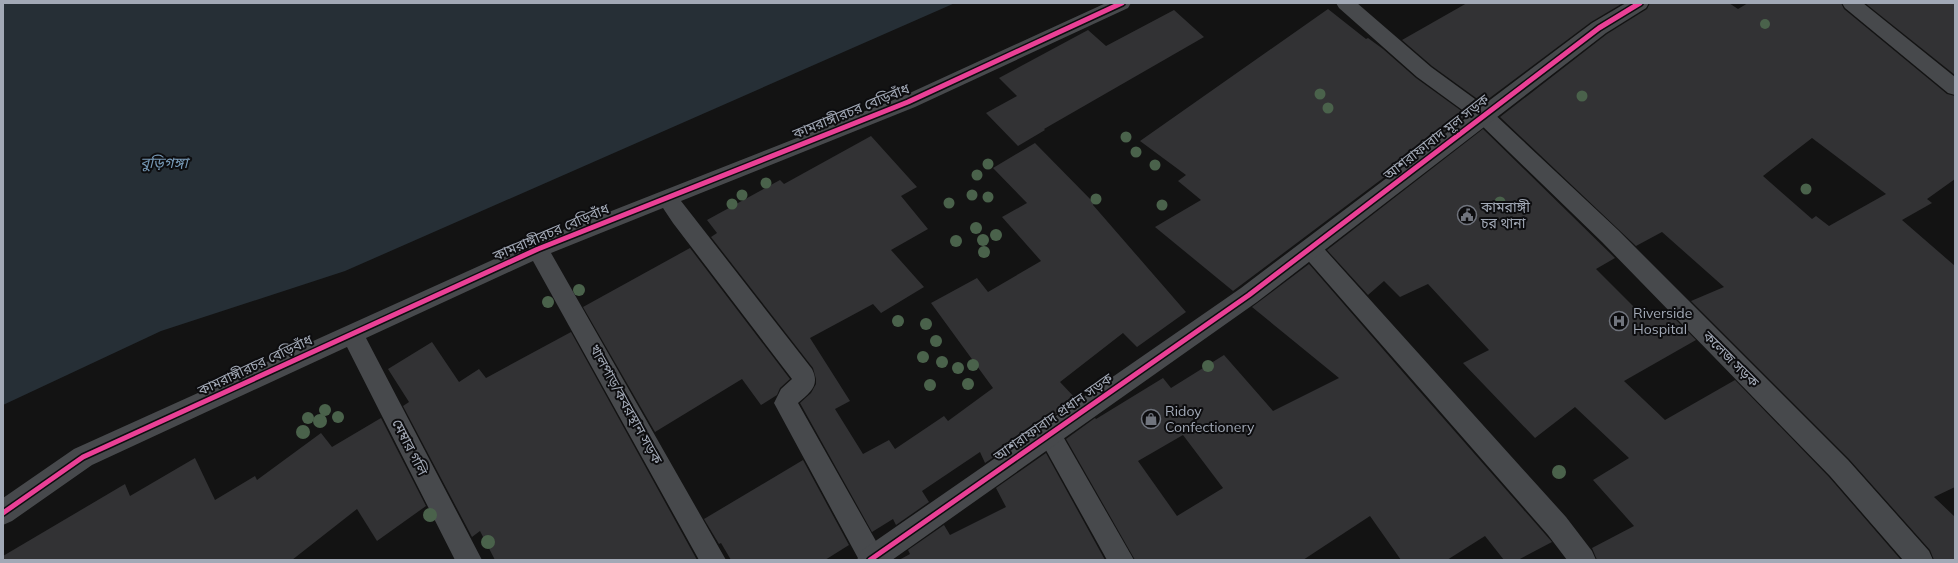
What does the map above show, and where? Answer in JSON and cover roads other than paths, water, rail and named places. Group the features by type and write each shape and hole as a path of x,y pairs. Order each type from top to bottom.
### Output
{"street":[{"name":"কামরাঙ্গীরচর বেড়িবাঁধ","path":"3,513 82,457 538,249 908,102 1122,3"},
{"name":"কলেজ সড়ক","path":"1345,3 1424,72 1483,116 1610,236 1828,456 1920,560"},
{"name":"আশরাফাবাদ মূল সড়ক","path":"1250,295 1599,28 1640,3"},
{"path":"1851,3 1955,88"},
{"path":"667,197 680,217 804,376 804,384 789,396 786,403 871,559"},
{"name":"খালপাড়/কবরস্থান সড়ক","path":"538,249 714,560"},
{"path":"1310,249 1557,526 1583,560"},
{"name":"আশরাফাবাদ প্রধান সড়ক","path":"871,559 1048,434 1250,295"},
{"name":"মেম্বার গলি","path":"352,334 469,560"},
{"path":"1048,434 1121,560"}],"water":[{"name":"বুড়িগঙ্গা","path":"3,3 955,3 345,271 161,331 3,405"}],"place":[{"name":"কামরাঙ্গী চর থানা","path":"1467,215"},
{"name":"Riverside Hospital","path":"1619,321"},
{"name":"Ridoy Confectionery","path":"1151,419"}]}
